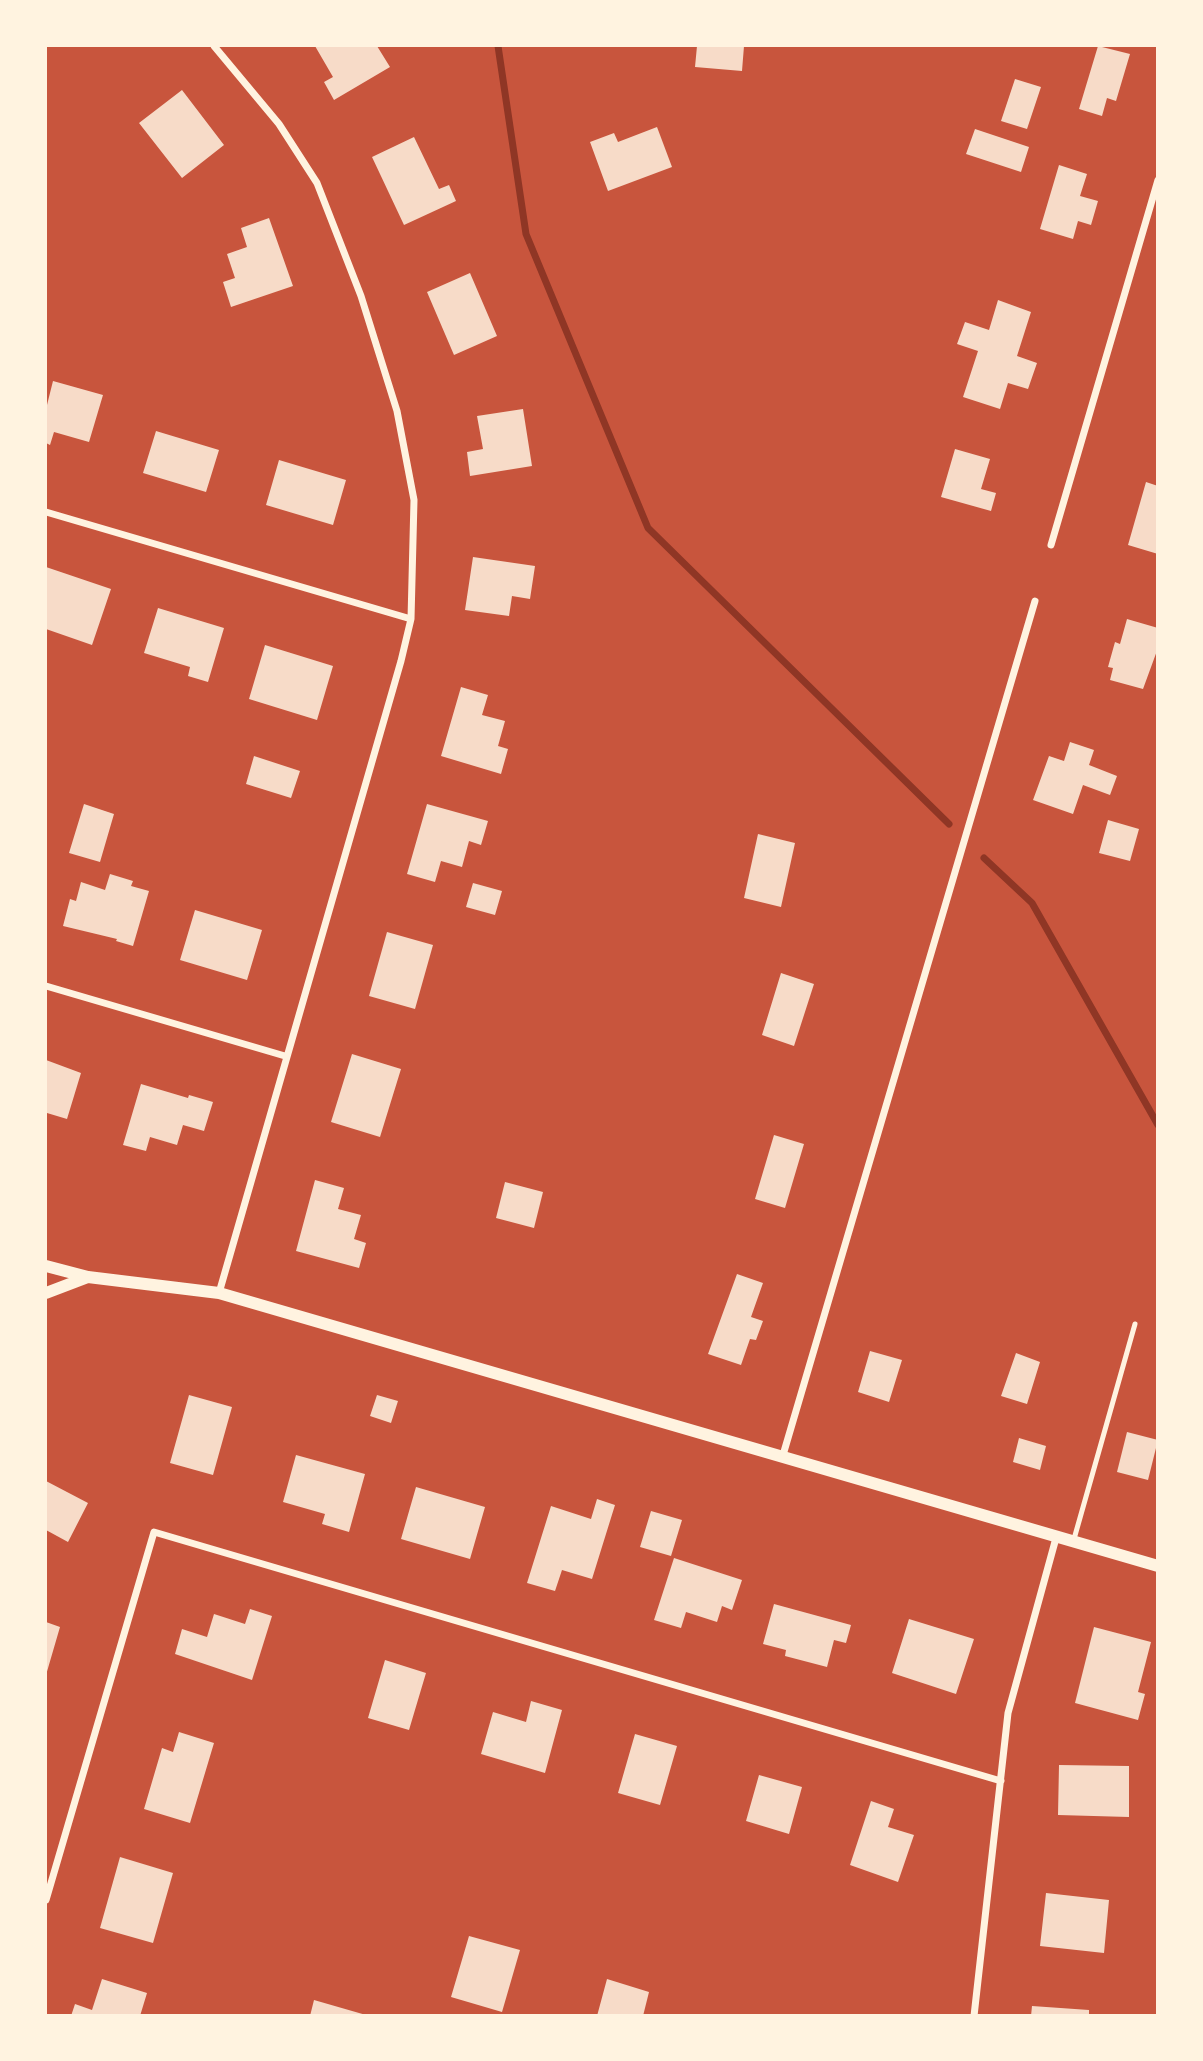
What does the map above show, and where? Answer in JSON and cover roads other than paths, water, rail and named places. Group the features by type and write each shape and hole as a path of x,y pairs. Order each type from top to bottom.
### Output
{"street":[{"path":"214,46 279,124 317,183 361,296 397,411 414,500 411,619 219,1293"},
{"path":"1051,545 1157,180"},
{"path":"46,512 411,619"},
{"path":"783,1455 1035,601"},
{"path":"46,986 285,1056"},
{"path":"46,1266 88,1277 219,1293 1157,1566"},
{"path":"46,1293 88,1277"},
{"path":"46,1900 154,1532 1001,1781"},
{"path":"974,2015 1008,1713 1056,1538"}],"lane":[{"path":"1073,1542 1135,1324"}],"waterway":[{"path":"498,46 526,234 648,528 949,824"},
{"path":"984,858 1032,903 1158,1125"}]}
